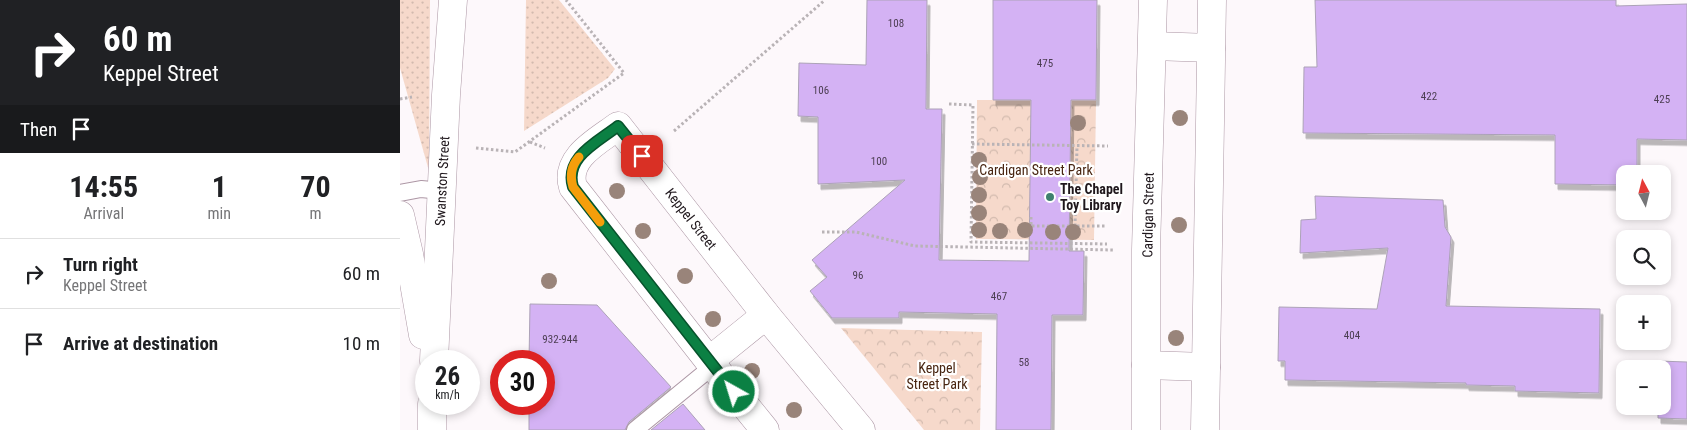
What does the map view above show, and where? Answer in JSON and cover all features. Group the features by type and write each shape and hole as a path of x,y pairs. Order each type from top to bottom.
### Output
{"street":[{"name":"Swanston Street","path":"435,350 453,0"},
{"name":"Cardigan Street","path":"1146,430 1146,250 1153,0"},
{"path":"1204,430 1212,0"},
{"path":"1153,46 1211,48"},
{"name":"Keppel Street","path":"765,430 576,193 572,182 572,170 576,160 618,126 766,314 861,430"},
{"path":"400,215 426,350"},
{"path":"711,364 766,314"},
{"path":"1146,365 1206,367"},
{"path":"432,415 432,430"}],"lane":[{"path":"400,193 421,189 442,191"},
{"path":"635,430 711,364"}],"path":[{"path":"516,152 624,73 566,0"},
{"path":"674,131 826,0"},
{"path":"949,104 973,105 971,242 1107,244"},
{"path":"972,144 1108,146"},
{"path":"1076,226 1077,146"},
{"path":"1031,217 1031,226 1107,226"},
{"path":"822,232 856,232 915,246 1146,250"}],"green space":[{"path":"400,0 430,0 429,171 400,68"},
{"path":"526,0 559,0 615,69 608,78 524,131"},
{"name":"Cardigan Street Park","path":"977,100 1096,100 1094,240 976,239"},
{"name":"Keppel Street Park","path":"841,328 982,332 980,430 924,430"}],"building":[{"path":"867,0 927,0 926,109 942,109 939,260 1029,261 1031,100 993,100 993,0 1097,0 1096,100 1071,100 1069,251 1084,251 1083,315 1052,315 1051,430 996,430 997,314 899,312 899,318 832,318 810,291 827,277 812,260 905,180 818,184 818,117 798,116 799,63 866,65"},
{"path":"1315,0 1616,0 1616,6 1687,4 1687,140 1637,139 1637,165 1616,165 1616,185 1555,184 1555,135 1303,133 1304,67 1317,67"},
{"path":"1315,196 1443,200 1445,227 1451,237 1446,306 1600,309 1599,393 1515,391 1515,386 1466,385 1466,383 1285,380 1285,361 1278,361 1279,307 1377,309 1388,248 1300,253 1301,220 1316,219"},
{"path":"530,304 597,305 671,387 629,422 625,430 529,430 529,415 555,415 555,350 529,350"},
{"path":"1671,361 1687,362 1687,419 1658,418 1658,415 1671,415"},
{"path":"683,404 705,430 651,430"}],"slow traffic":[{"path":"579,157 572,170 573,187 600,222"}],"place":[{"name":"The Chapel Toy Library","path":"1050,197"}],"route":[{"path":"642,156 618,126 576,160 572,170 573,187 734,392"}]}
